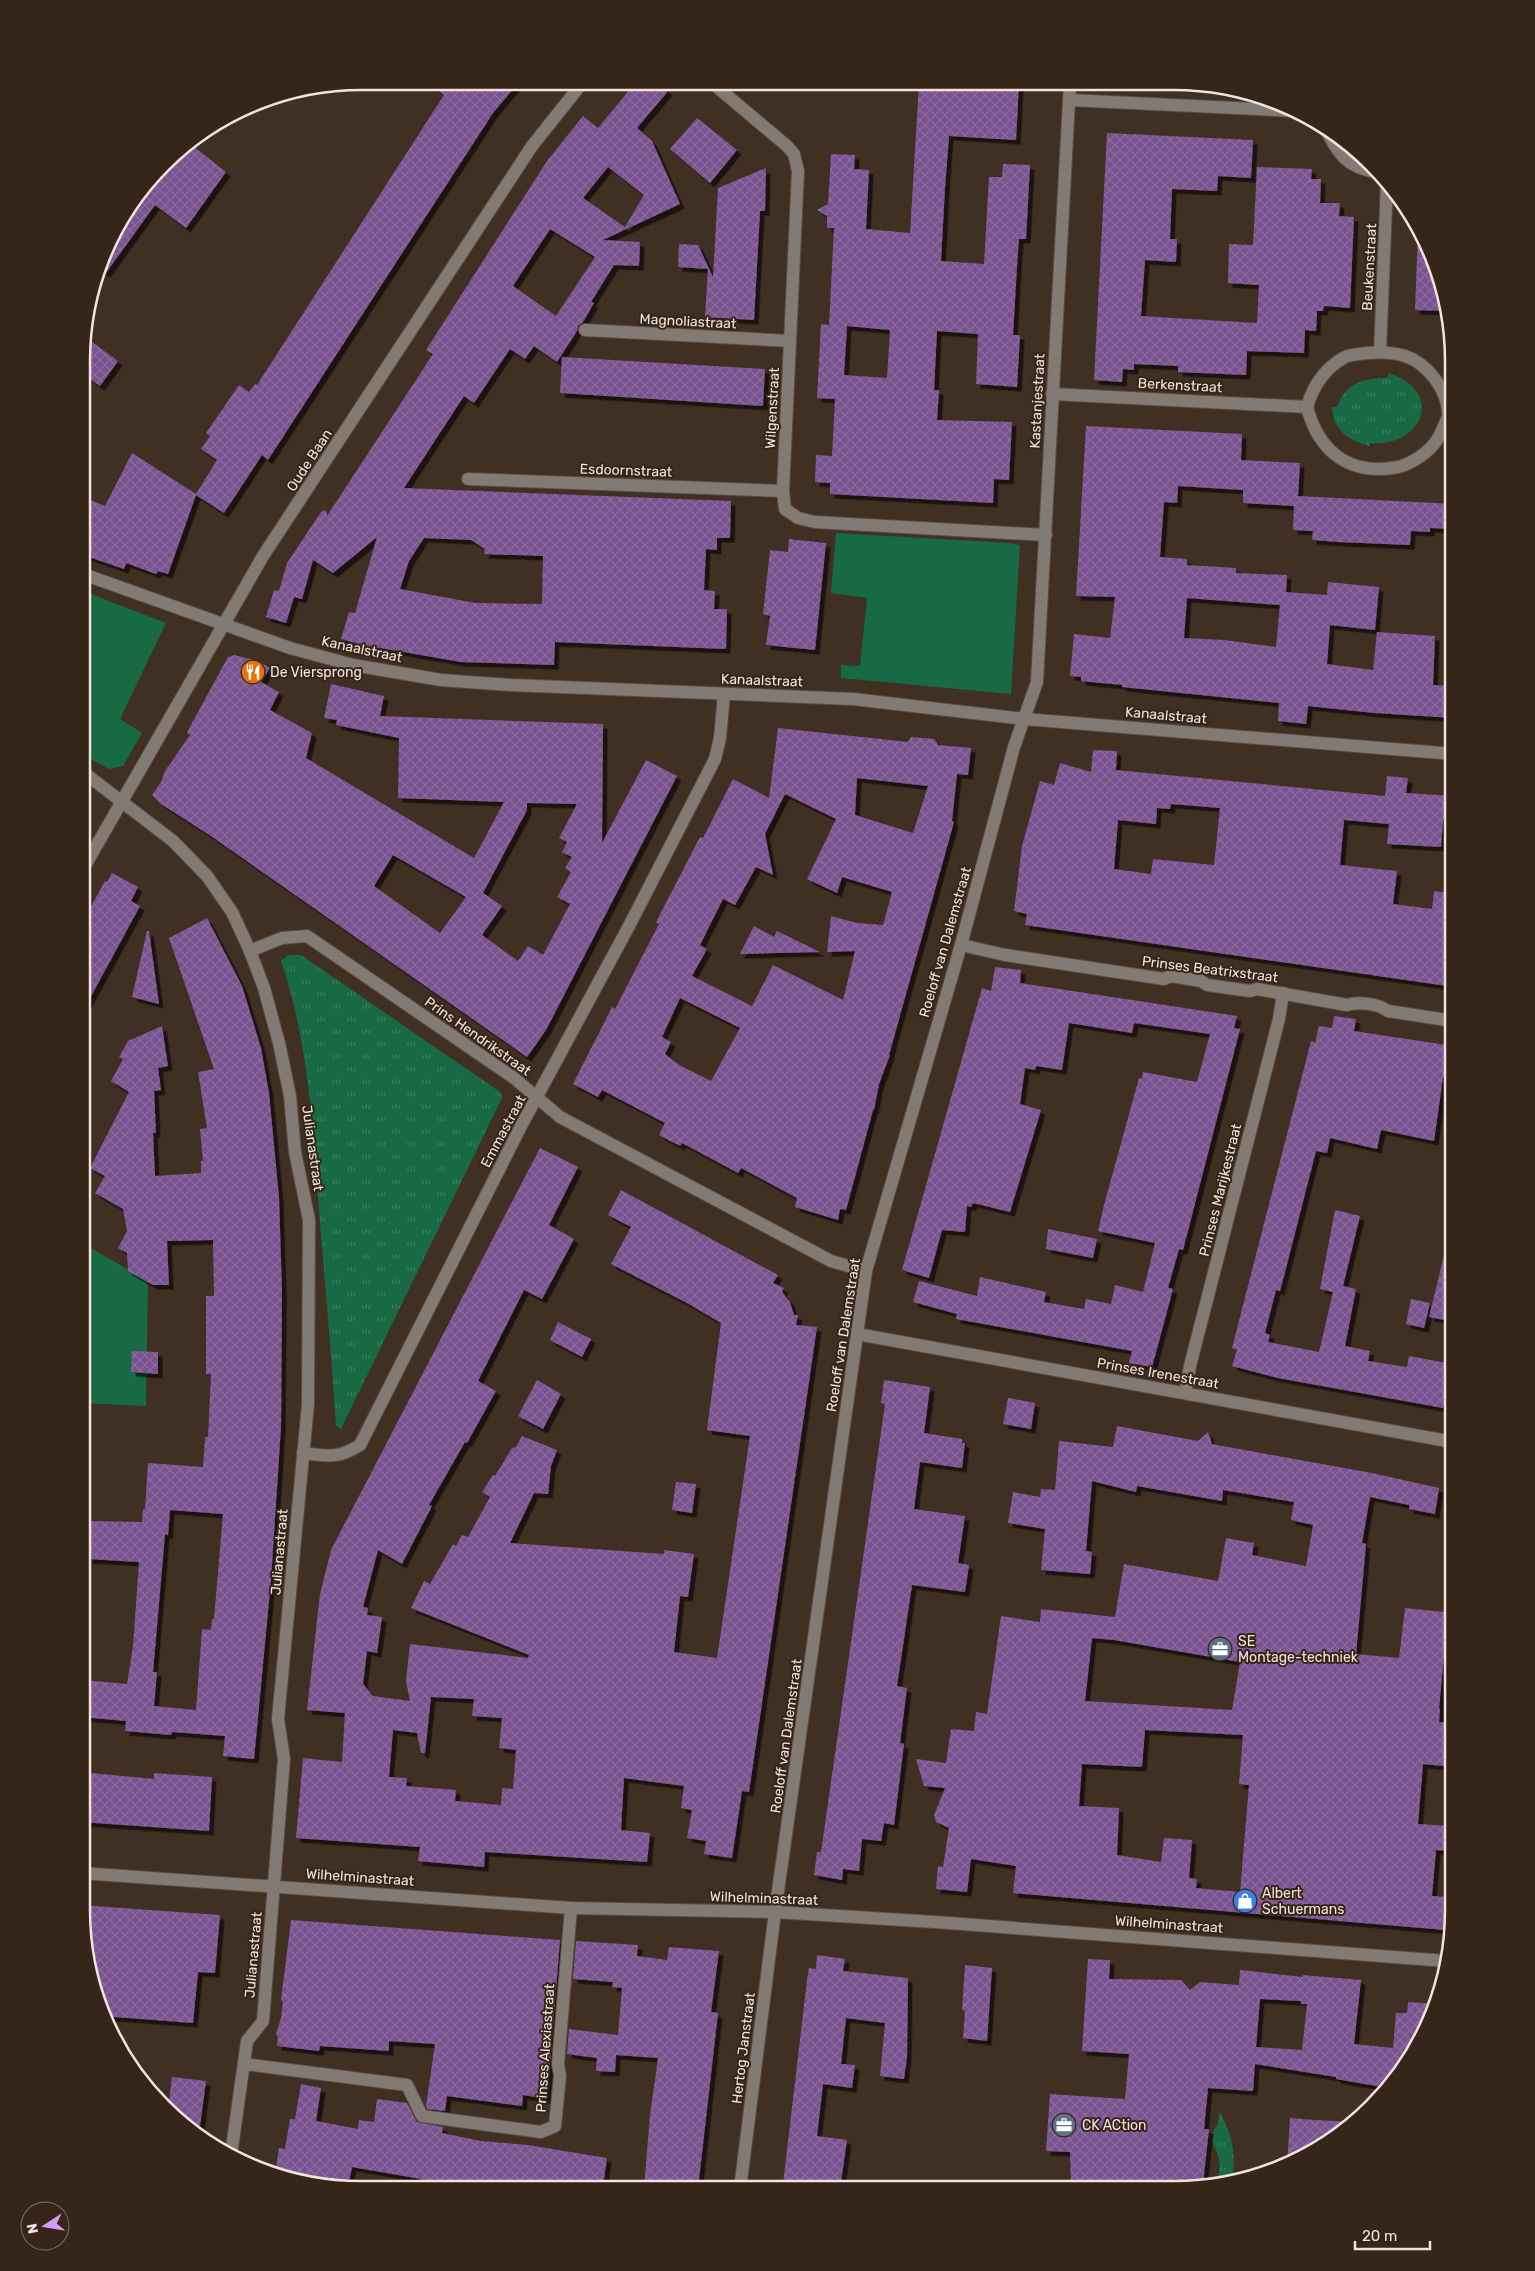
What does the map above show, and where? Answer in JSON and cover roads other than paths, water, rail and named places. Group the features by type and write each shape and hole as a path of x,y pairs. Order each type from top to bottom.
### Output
{"street":[{"name":"Oude Baan","path":"90,858 263,556 521,162 577,90"},
{"name":"Wilgenstraat","path":"720,90 794,154 798,171 783,491 785,509 798,518 815,522 1046,535"},
{"name":"Kastanjestraat","path":"1025,719 1037,682 1070,90"},
{"path":"1069,100 1276,110"},
{"path":"1331,140 1338,154 1362,170 1368,171"},
{"name":"Beukenstraat","path":"1380,352 1387,194"},
{"name":"Magnoliastraat","path":"585,330 790,341"},
{"path":"1445,398 1434,378 1420,364 1406,356 1380,352 1346,357 1328,369 1311,393 1307,407 1311,424 1327,449 1340,460 1368,469 1386,469 1405,465 1420,457 1432,447 1445,425"},
{"name":"Berkenstraat","path":"1052,394 1307,407"},
{"name":"Esdoornstraat","path":"468,479 783,491"},
{"name":"Kanaalstraat","path":"90,577 290,648 353,665 440,680 511,685 853,699 1025,719 1445,753"},
{"name":"Emmastraat","path":"303,1453 329,1456 346,1454 360,1445 516,1136 716,759 724,694"},
{"name":"Roeloff van Dalemstraat","path":"775,1912 866,1271 961,945 1014,747 1025,719"},
{"path":"90,777 173,841 207,876 232,912 250,951"},
{"name":"Prins Hendrikstraat","path":"250,951 282,938 307,936 514,1078 560,1117 832,1261 866,1271"},
{"name":"Prinses Beatrixstraat","path":"961,945 1005,956 1164,978 1171,976 1201,981 1207,985 1250,991 1257,989 1347,1005 1354,1003 1382,1007 1388,1011 1445,1020"},
{"name":"Julianastraat","path":"232,2148 247,2041 263,2022 284,1759 278,1719 308,1404 309,1220 295,1152 290,1096 279,1043 264,988 250,951"},
{"name":"Prinses Marijkestraat","path":"1185,1393 1190,1366 1279,1019 1283,993"},
{"name":"Prinses Irenestraat","path":"857,1334 1445,1441"},
{"name":"Wilhelminastraat","path":"90,1874 571,1908 775,1912 935,1922 1440,1961"},
{"name":"Prinses Alexiastraat","path":"244,2064 408,2085 422,2116 542,2132 555,2126 571,1908"},
{"name":"Hertog Janstraat","path":"741,2181 775,1912"}],"place":[{"name":"De Viersprong","path":"253,672"},
{"name":"SE Montage-techniek","path":"1220,1649"},
{"name":"Albert Schuermans","path":"1245,1901"},
{"name":"CK ACtion","path":"1064,2125"}]}
